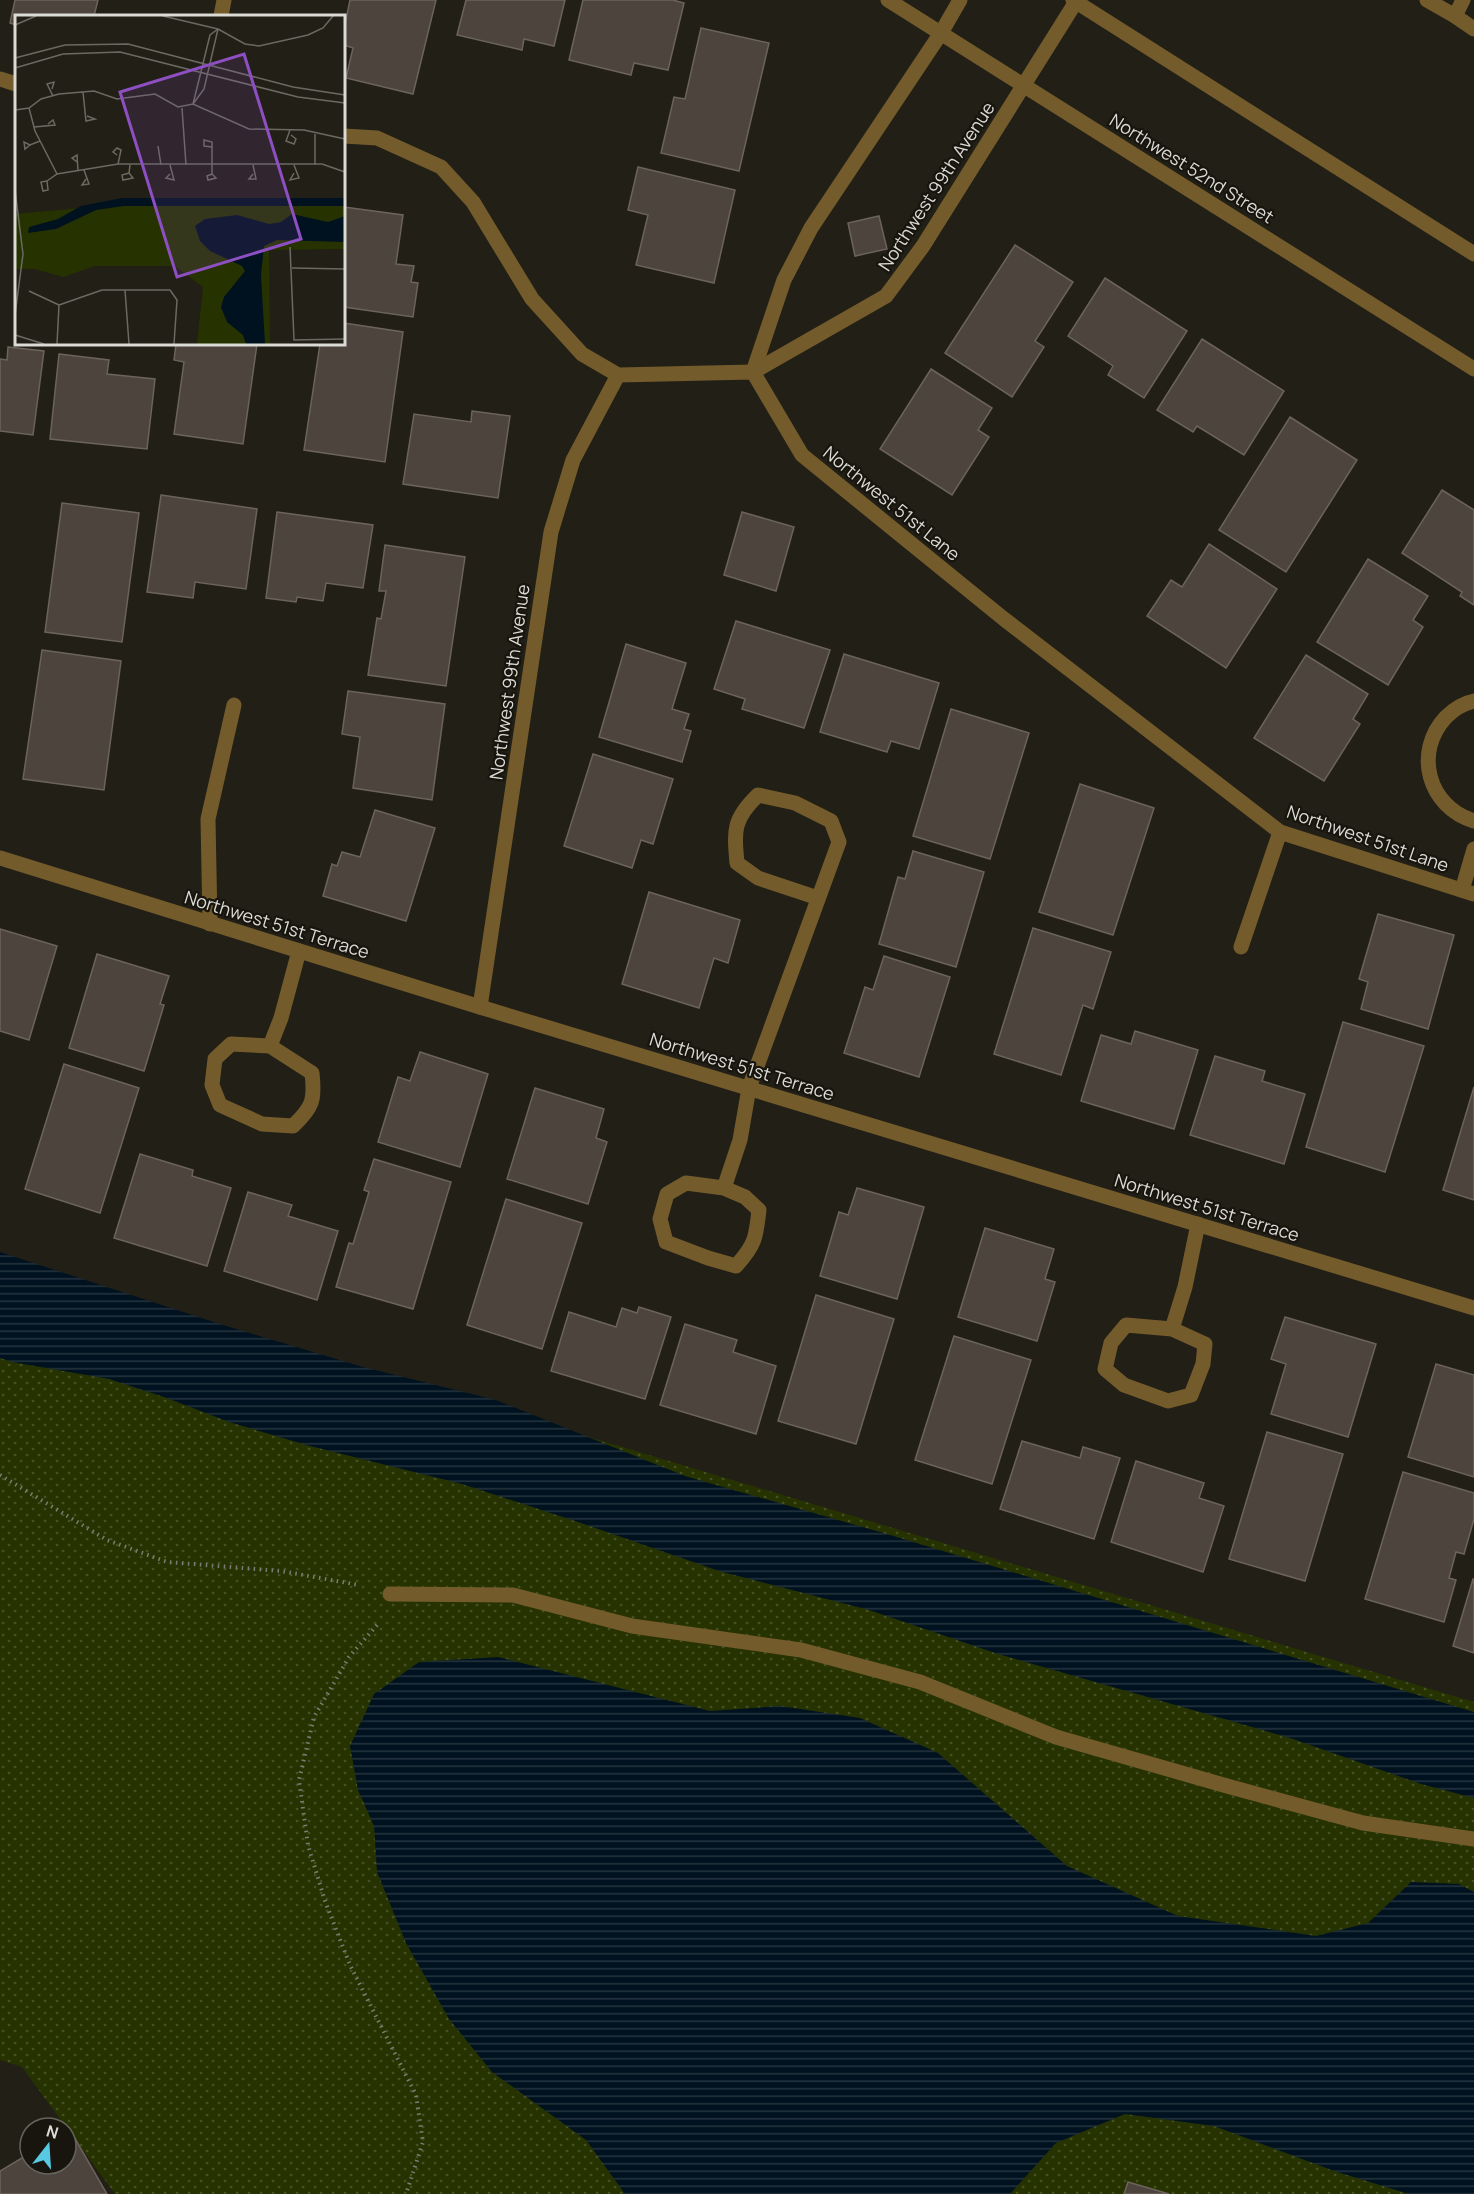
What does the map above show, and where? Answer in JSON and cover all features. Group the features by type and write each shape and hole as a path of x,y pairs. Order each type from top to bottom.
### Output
{"street":[{"path":"221,15 224,0"},
{"name":"Northwest 52nd Street","path":"888,0 1474,369"},
{"path":"345,136 377,138 441,167 473,202 532,299 582,354 618,375 753,372 784,280 811,228 941,33 960,0"},
{"path":"1427,0 1474,29"},
{"path":"1455,16 1463,0"},
{"path":"1075,1 1474,254"},
{"name":"Northwest 99th Avenue","path":"753,372 886,296 923,246 1075,1"},
{"path":"0,79 15,84"},
{"name":"Northwest 51st Lane","path":"753,372 802,455 1004,619 1280,832 1468,892"},
{"name":"Northwest 99th Avenue","path":"480,1007 551,532 573,460 618,375"},
{"path":"1474,701 1452,711 1438,726 1430,744 1427,766 1432,787 1444,804 1462,817 1474,821"},
{"path":"210,924 208,819 234,705"},
{"path":"724,1188 740,1140 749,1088 839,842 831,821 795,803 758,795 742,810 735,836 737,863 758,878 818,898"},
{"path":"1241,947 1280,832"},
{"path":"1468,892 1474,849"},
{"name":"Northwest 51st Terrace","path":"0,858 480,1007 1474,1308"},
{"path":"270,1046 281,1018 299,951"},
{"path":"231,1044 270,1046 312,1073 314,1093 307,1112 293,1126 262,1124 220,1105 212,1085 216,1059 231,1044"},
{"path":"686,1183 724,1188 745,1197 759,1210 757,1231 750,1250 736,1266 666,1242 660,1219 667,1194 686,1183"},
{"path":"1172,1329 1185,1287 1198,1224"},
{"path":"1126,1324 1172,1329 1205,1344 1203,1364 1191,1395 1168,1401 1124,1385 1105,1369 1111,1343 1126,1324"},
{"path":"390,1594 513,1595 632,1626 801,1650 920,1682 1056,1737 1227,1786 1363,1823 1474,1839"}],"path":[{"path":"0,1475 107,1540 167,1562 281,1571 355,1583 390,1594 388,1612 349,1657 315,1717 299,1780 308,1845 325,1901 350,1965 416,2095 423,2142 406,2194"}],"green space":[{"path":"0,1297 412,1384 1474,1702 1474,2194 115,2194 78,2143 78,2116 58,2116 22,2067 0,2060"}],"water":[{"path":"0,1252 223,1325 363,1367 496,1400 685,1476 887,1534 1474,1712 1474,1798 1421,1784 1290,1738 998,1654 869,1610 719,1571 462,1484 310,1446 229,1422 109,1379 0,1358"},
{"path":"498,1657 710,1711 780,1706 860,1718 938,1753 1067,1866 1178,1916 1316,1936 1368,1923 1411,1882 1459,1884 1474,1892 1474,2194 1409,2194 1334,2171 1214,2126 1125,2114 1056,2143 1010,2194 625,2194 586,2140 492,2072 449,2019 406,1943 377,1872 374,1826 358,1790 350,1746 374,1694 419,1662"}],"building":[{"path":"15,0 98,0 94,15 15,15 15,25 10,23"},
{"path":"350,0 436,0 413,94 346,78 353,48 345,45 345,24"},
{"path":"466,0 565,0 554,46 524,39 522,50 457,35"},
{"path":"583,0 673,0 684,3 668,70 634,63 631,75 569,60"},
{"path":"701,28 769,43 739,171 661,153 674,97 685,99"},
{"path":"638,167 735,190 714,283 636,265 648,215 628,210"},
{"path":"345,207 403,215 396,264 414,266 411,282 418,283 413,317 345,307"},
{"path":"879,216 887,249 855,256 848,223"},
{"path":"1015,245 1073,282 1035,341 1044,347 1012,397 945,353"},
{"path":"1105,278 1187,331 1144,398 1108,375 1113,366 1068,336"},
{"path":"345,323 403,332 385,462 304,450 320,345 345,345"},
{"path":"1202,339 1284,391 1244,455 1197,426 1193,432 1157,410"},
{"path":"176,345 257,345 243,444 174,434 184,362 174,360"},
{"path":"8,347 44,351 33,435 0,431 0,359 7,360"},
{"path":"59,354 109,360 107,374 155,379 147,449 50,439"},
{"path":"931,369 992,408 978,430 989,437 952,495 880,449"},
{"path":"472,411 510,416 498,498 403,484 414,414 471,422"},
{"path":"1290,417 1357,460 1286,572 1219,530"},
{"path":"1442,490 1474,510 1474,605 1460,596 1462,592 1402,553"},
{"path":"161,495 257,509 246,589 195,582 193,598 147,592"},
{"path":"62,503 139,513 122,642 45,632"},
{"path":"277,512 373,525 363,588 326,583 323,601 297,597 296,602 266,598"},
{"path":"742,512 794,527 776,591 724,575"},
{"path":"1209,544 1277,589 1226,668 1147,616 1171,580 1182,587"},
{"path":"385,545 465,557 446,686 368,675 377,618 381,619 386,591 379,591"},
{"path":"1368,559 1428,596 1413,620 1423,627 1388,685 1317,642"},
{"path":"736,621 830,650 804,728 742,709 745,699 714,689"},
{"path":"626,644 686,663 672,709 689,714 684,729 691,731 682,762 599,737"},
{"path":"42,650 121,661 104,790 23,779"},
{"path":"844,654 939,683 919,749 891,741 887,752 820,732"},
{"path":"1306,655 1368,694 1353,719 1360,724 1324,781 1254,738"},
{"path":"348,691 445,704 432,800 353,788 360,737 342,734"},
{"path":"951,709 1029,733 990,859 913,836"},
{"path":"593,754 673,779 653,844 641,840 632,868 564,846"},
{"path":"1080,784 1154,808 1113,935 1039,912"},
{"path":"375,810 435,828 406,921 323,896 332,864 337,866 342,852 360,857"},
{"path":"913,851 984,872 956,967 879,944 898,877 905,879"},
{"path":"649,892 740,920 728,963 714,958 699,1008 622,984"},
{"path":"1378,914 1454,935 1428,1029 1361,1009 1368,982 1359,979"},
{"path":"1033,928 1111,952 1093,1009 1083,1005 1061,1075 994,1054"},
{"path":"0,929 57,946 29,1040 0,1031"},
{"path":"97,954 169,976 160,1004 164,1005 144,1071 69,1048"},
{"path":"884,956 950,977 919,1077 844,1053 865,987 873,990"},
{"path":"1343,1022 1424,1046 1385,1172 1306,1147"},
{"path":"1135,1031 1198,1050 1174,1129 1081,1101 1101,1035 1131,1044"},
{"path":"420,1052 488,1074 460,1167 378,1142 398,1077 410,1081"},
{"path":"1215,1056 1265,1071 1262,1081 1305,1094 1284,1164 1190,1135"},
{"path":"64,1064 139,1088 100,1213 25,1189"},
{"path":"1474,1087 1474,1200 1443,1190"},
{"path":"535,1088 604,1109 596,1138 607,1142 588,1204 507,1179"},
{"path":"140,1154 193,1170 192,1176 231,1188 207,1266 114,1238"},
{"path":"374,1159 451,1182 413,1309 336,1287 349,1243 353,1244 369,1192 364,1190"},
{"path":"857,1188 924,1207 897,1299 820,1276 839,1212 848,1215"},
{"path":"248,1192 292,1205 288,1216 338,1231 317,1300 224,1271"},
{"path":"506,1199 582,1223 542,1349 467,1325"},
{"path":"985,1228 1054,1249 1045,1279 1055,1282 1037,1341 958,1317"},
{"path":"816,1295 894,1319 856,1444 778,1421"},
{"path":"639,1307 671,1317 645,1399 551,1371 569,1312 616,1327 622,1308 637,1313"},
{"path":"1285,1317 1376,1344 1348,1437 1271,1414 1286,1364 1271,1359"},
{"path":"685,1324 737,1340 733,1352 776,1366 756,1434 660,1405"},
{"path":"954,1336 1031,1360 992,1484 915,1460"},
{"path":"1436,1364 1474,1375 1474,1477 1408,1457"},
{"path":"1267,1432 1343,1454 1305,1581 1229,1559"},
{"path":"1022,1441 1080,1458 1083,1447 1120,1458 1094,1539 1000,1509"},
{"path":"1136,1461 1204,1483 1199,1498 1224,1506 1203,1572 1111,1542"},
{"path":"1403,1472 1474,1493 1474,1519 1464,1554 1456,1552 1449,1578 1456,1580 1444,1622 1365,1599"},
{"path":"1474,1579 1474,1653 1453,1646"},
{"path":"78,2144 107,2194 0,2194 0,2171 18,2160 18,2176 78,2176"},
{"path":"1128,2182 1169,2194 1124,2194"}]}
